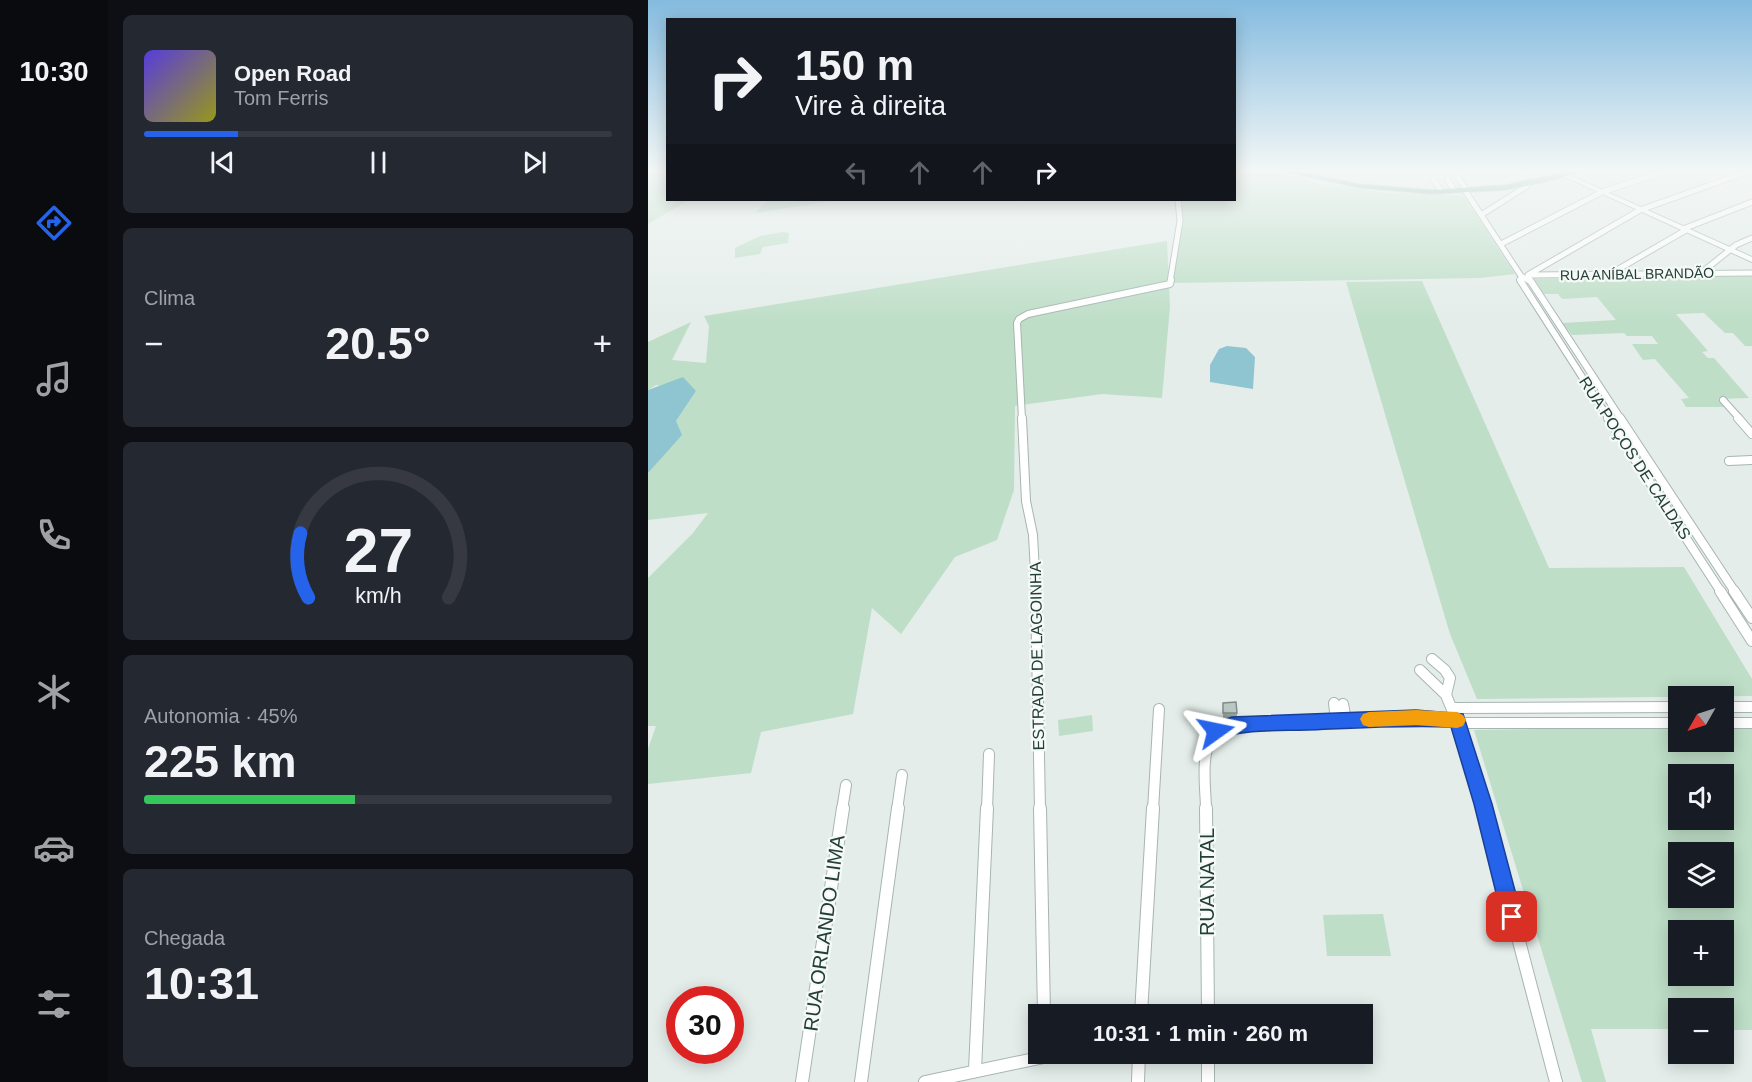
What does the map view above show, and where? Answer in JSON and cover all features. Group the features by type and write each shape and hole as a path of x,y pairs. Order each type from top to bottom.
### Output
{"main road":[{"path":"1667,221 1752,260"}],"street":[{"name":"ESTRADA DE LAGOINHA","path":"1044,1004 1036,571 1033,535 1026,501 1017,323 1023,315 1164,287 1172,282 1174,250 1180,221"},
{"name":"RUA POÇOS DE CALDAS","path":"1485,221 1529,279 1752,618"},
{"path":"1501,244 1545,221"},
{"path":"1525,275 1620,221"},
{"path":"1610,274 1684,229 1703,221"},
{"path":"1700,274 1731,250 1752,238"},
{"name":"RUA ANÍBAL BRANDÃO","path":"1525,275 1752,273"},
{"name":"RUA POÇOS DE CALDAS","path":"1525,275 1519,279 1752,641"},
{"path":"1723,400 1752,434"},
{"path":"1729,461 1752,460"},
{"path":"1432,658 1450,678 1451,685 1446,695"},
{"path":"1420,670 1446,695 1458,721 1483,804 1556,1082"},
{"path":"1339,704 1341,720 1416,717 1458,721 1668,723"},
{"path":"1452,708 1668,707"},
{"path":"1734,707 1752,707"},
{"path":"1142,1004 1159,709"},
{"name":"RUA NATAL","path":"1208,1004 1206,749 1210,736 1232,725 1341,720"},
{"path":"1734,723 1752,723"},
{"path":"975,1070 990,754"},
{"path":"861,1082 902,775"},
{"name":"RUA ORLANDO LIMA","path":"802,1082 846,785"},
{"path":"925,1082 1028,1058"},
{"path":"1138,1082 1139,1064"},
{"path":"1208,1064 1208,1082"}],"green space":[{"path":"1178,221 1480,221 1515,274 1480,278 1173,283"},
{"path":"789,233 788,243 763,247 760,254 735,258 735,248 760,236"},
{"path":"1167,241 1170,306 1162,398 1102,394 1015,406 1014,490 997,540 955,557 901,634 872,608 853,714 761,732 751,773 648,784 648,749 656,726 648,726 648,578 693,533 708,513 648,520 648,473 664,454 676,421 696,391 656,385 648,390 648,342 691,322 672,360 706,363 709,326 704,316"},
{"path":"1752,275 1752,346 1745,346 1733,333 1725,333 1704,313 1676,314 1708,351 1702,352 1708,358 1714,358 1749,398 1718,399 1724,407 1686,407 1681,399 1689,398 1655,359 1643,360 1632,344 1658,344 1652,336 1627,336 1624,333 1572,335 1562,323 1616,320 1597,297 1562,299 1558,294 1544,294 1534,279"},
{"path":"1422,281 1549,568 1684,567 1752,679 1752,696 1734,696 1734,686 1668,686 1668,697 1477,699 1450,634 1346,282"},
{"path":"1092,715 1093,731 1059,736 1058,720"},
{"path":"1734,726 1752,726 1752,1030 1734,1030 1734,998 1668,998 1668,1029 1591,1029 1606,1082 1582,1082 1474,730 1668,727 1668,752 1734,752"},
{"path":"1383,914 1391,956 1327,956 1323,915"}],"water":[{"path":"1227,346 1246,348 1255,357 1253,389 1210,382 1210,365 1219,349"},
{"path":"683,377 696,391 676,421 682,435 648,473 648,390"}],"building":[{"path":"1236,702 1237,713 1223,713 1223,703"}],"slow traffic":[{"path":"1369,719 1416,717 1457,720"}],"route":[{"path":"1216,731 1232,725 1416,717 1457,719 1467,746 1512,917"}]}
